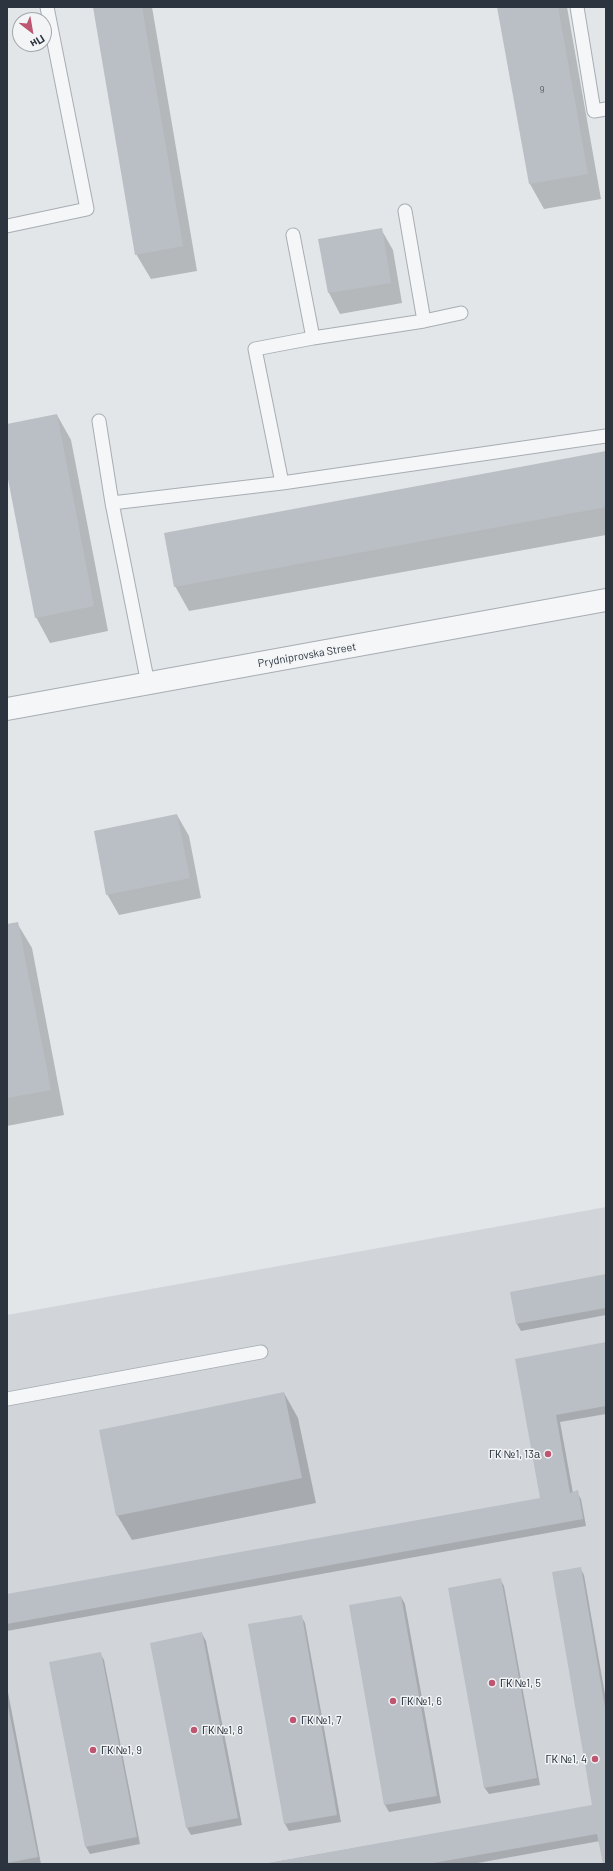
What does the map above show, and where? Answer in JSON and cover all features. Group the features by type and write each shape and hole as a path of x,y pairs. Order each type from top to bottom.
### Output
{"street":[{"name":"Prydniprovska Street","path":"7,709 606,600"}],"lane":[{"path":"7,226 87,209 46,7"},
{"path":"578,7 594,111 606,109"},
{"path":"405,211 424,321"},
{"path":"292,235 313,338"},
{"path":"282,482 255,349 313,338 424,321 461,313"},
{"path":"99,421 112,503 148,684"},
{"path":"112,503 282,482 606,436"},
{"path":"7,1399 261,1352"}],"shaded area":[{"path":"606,1207 606,1864 7,1864 7,1315"}],"building":[{"path":"93,7 142,7 183,246 135,255"},
{"path":"497,7 558,7 588,174 529,184"},
{"path":"382,228 391,283 328,293 318,239"},
{"path":"57,414 94,606 35,618 7,474 7,424"},
{"path":"606,451 606,507 174,587 164,533"},
{"path":"177,814 190,878 106,895 94,831"},
{"path":"18,922 51,1090 7,1098 7,924"},
{"path":"606,1274 606,1308 516,1324 510,1292"},
{"path":"606,1342 606,1406 556,1415 570,1493 578,1490 583,1519 7,1624 7,1594 540,1498 515,1359"},
{"path":"284,1392 302,1478 116,1516 99,1430"},
{"path":"581,1567 606,1713 606,1864 603,1864 597,1834 428,1864 263,1864 592,1805 552,1572"},
{"name":"ГК №1, 5","path":"501,1578 537,1778 484,1788 448,1588"},
{"name":"ГК №1, 6","path":"401,1596 437,1796 384,1805 349,1605"},
{"name":"ГК №1, 7","path":"302,1615 337,1815 284,1824 248,1624"},
{"name":"ГК №1, 8","path":"202,1632 238,1818 186,1828 150,1643"},
{"name":"ГК №1, 9","path":"101,1652 137,1837 85,1847 49,1662"},
{"path":"7,1701 38,1857 7,1863"}],"place":[{"name":"ГК №1, 13а","path":"548,1454"},
{"name":"ГК №1, 5","path":"492,1683"},
{"name":"ГК №1, 6","path":"393,1701"},
{"name":"ГК №1, 7","path":"293,1720"},
{"name":"ГК №1, 8","path":"194,1730"},
{"name":"ГК №1, 9","path":"93,1750"},
{"name":"ГК №1, 4","path":"595,1759"}]}
